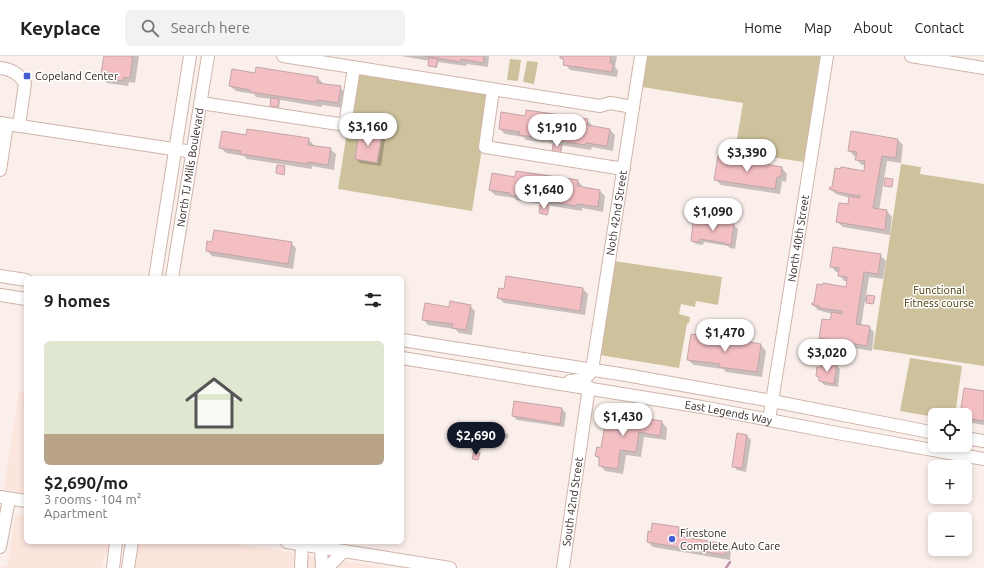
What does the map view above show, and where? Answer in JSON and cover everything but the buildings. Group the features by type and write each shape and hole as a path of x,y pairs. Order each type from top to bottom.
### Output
{"street":[{"name":"North TJ Mills Boulevard","path":"155,276 190,56"},
{"name":"North TJ Mills Boulevard","path":"172,276 208,56"},
{"path":"283,56 600,106 610,103 633,107"},
{"name":"Noth 42nd Street","path":"592,370 641,56"},
{"name":"North 40th Street","path":"769,420 827,56"},
{"path":"911,56 982,64"},
{"path":"0,68 7,69 20,75 25,83 19,126"},
{"path":"201,104 345,125 354,68"},
{"path":"493,90 485,146 624,169"},
{"path":"0,170 3,124 193,152"},
{"path":"0,276 24,280"},
{"path":"0,295 24,299"},
{"name":"East Legends Way","path":"404,340 626,375 772,401 928,432"},
{"name":"East Legends Way","path":"404,358 589,387 984,459"},
{"path":"560,383 584,379 592,370"},
{"path":"589,387 594,382 601,379 626,375"},
{"name":"South 42nd Street","path":"563,568 589,387"},
{"path":"972,439 984,441"},
{"path":"0,547 5,498 24,501"},
{"path":"113,568 116,544"},
{"path":"128,568 132,544"},
{"path":"300,568 302,544 450,568"},
{"path":"321,547 322,568"},
{"path":"327,568 344,551"}],"shaded area":[{"path":"19,391 24,392 24,493 4,490"},
{"path":"18,515 24,515 24,544 110,544 110,549 104,558 102,568 0,568 2,566 7,566 15,518"},
{"path":"139,544 237,544 389,568 135,568"}],"green space":[{"path":"647,56 820,56 804,162 737,152 736,145 743,103 642,87"},
{"path":"510,59 521,60 518,81 507,80"},
{"path":"527,61 538,62 534,84 523,82"},
{"path":"365,72 485,92 488,97 489,104 472,211 338,189 355,81"},
{"name":"Functional Fitness course","path":"901,164 921,167 920,174 984,184 984,366 873,349"},
{"path":"614,261 722,277 718,305 696,301 695,307 681,304 679,314 690,317 689,323 687,324 679,368 600,355"},
{"path":"910,358 962,366 956,408 928,408 928,416 900,411"}],"waterway":[{"path":"726,568 730,562"}],"place":[{"name":"Copeland Center","path":"27,76"},
{"name":"Firestone Complete Auto Care","path":"672,539"}]}
